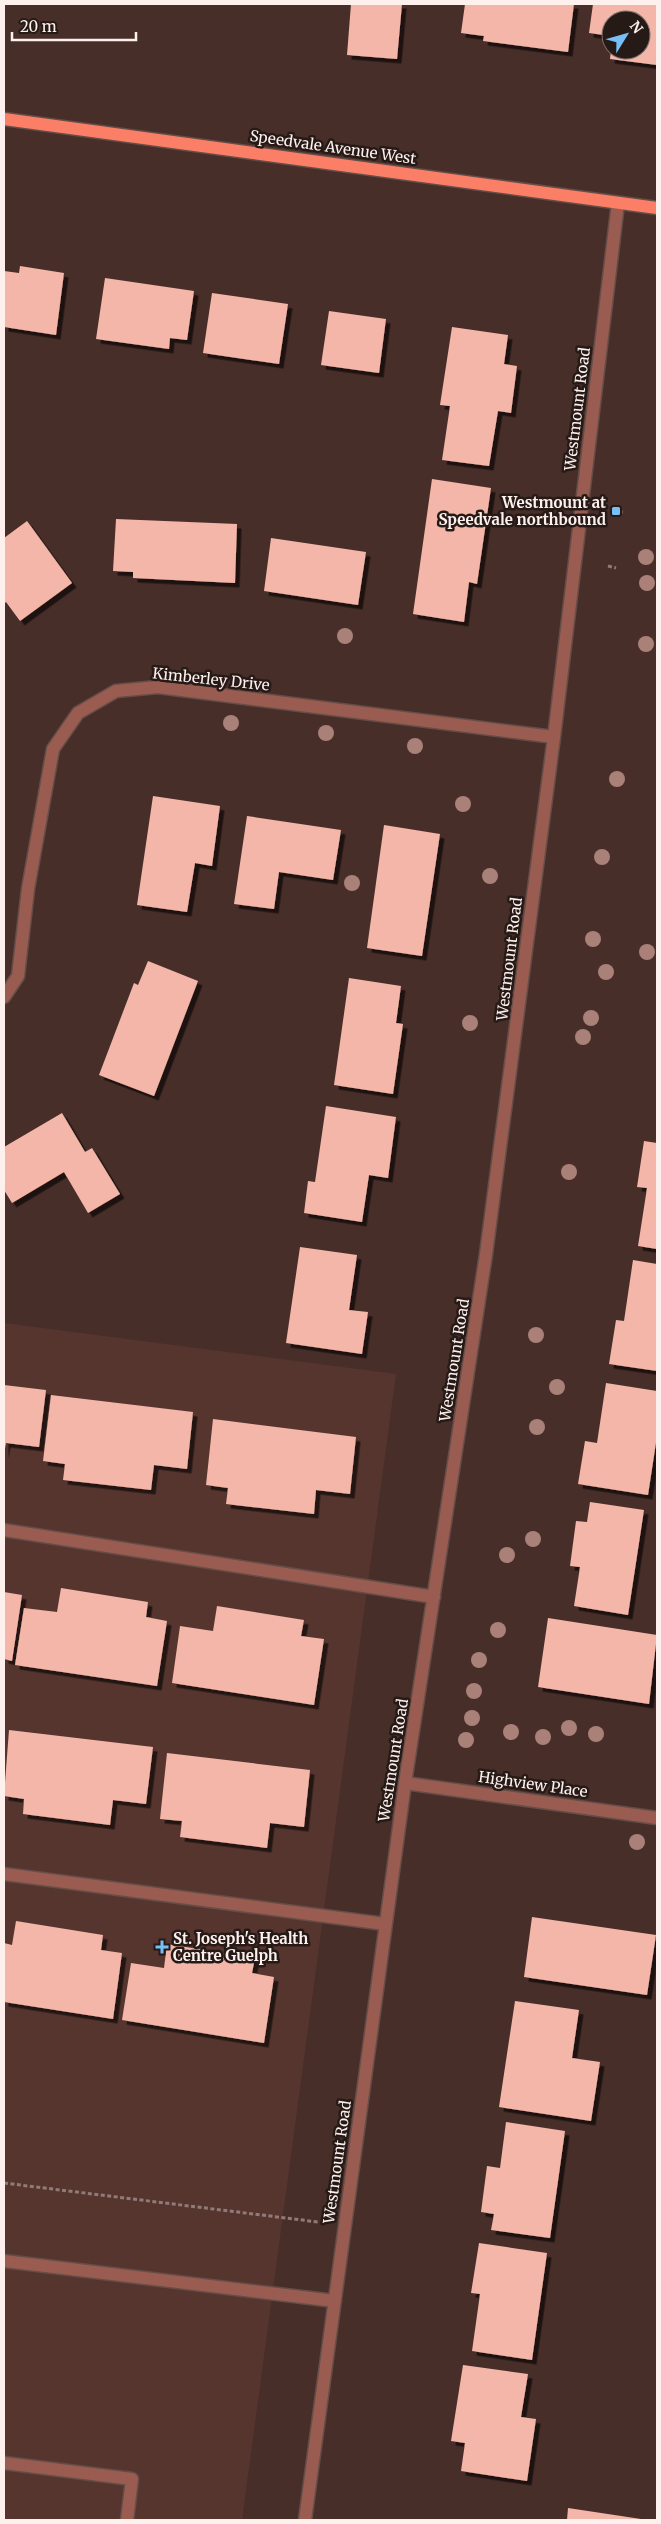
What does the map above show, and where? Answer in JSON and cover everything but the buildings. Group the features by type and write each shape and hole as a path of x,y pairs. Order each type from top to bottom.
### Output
{"main road":[{"name":"Speedvale Avenue West","path":"4,119 657,208"}],"street":[{"name":"Westmount Road","path":"305,2520 405,1783 486,1254 554,737 618,203"},
{"name":"Kimberley Drive","path":"4,998 18,976 28,888 53,749 78,713 116,692 158,687 554,737"},
{"path":"4,1530 434,1597"},
{"name":"Highview Place","path":"405,1783 657,1818"},
{"path":"4,1874 385,1924"},
{"path":"4,2261 335,2301"},
{"path":"4,2462 132,2479 126,2520"}],"path":[{"path":"616,511 623,512"},
{"path":"608,566 616,568"},
{"path":"4,2183 345,2226"}],"shaded area":[{"name":"St. Joseph's Health Centre Guelph","path":"4,1323 396,1374 242,2520 4,2520"}],"place":[{"name":"Westmount at Speedvale northbound","path":"616,511"},
{"name":"St. Joseph's Health Centre Guelph","path":"162,1947"}]}
